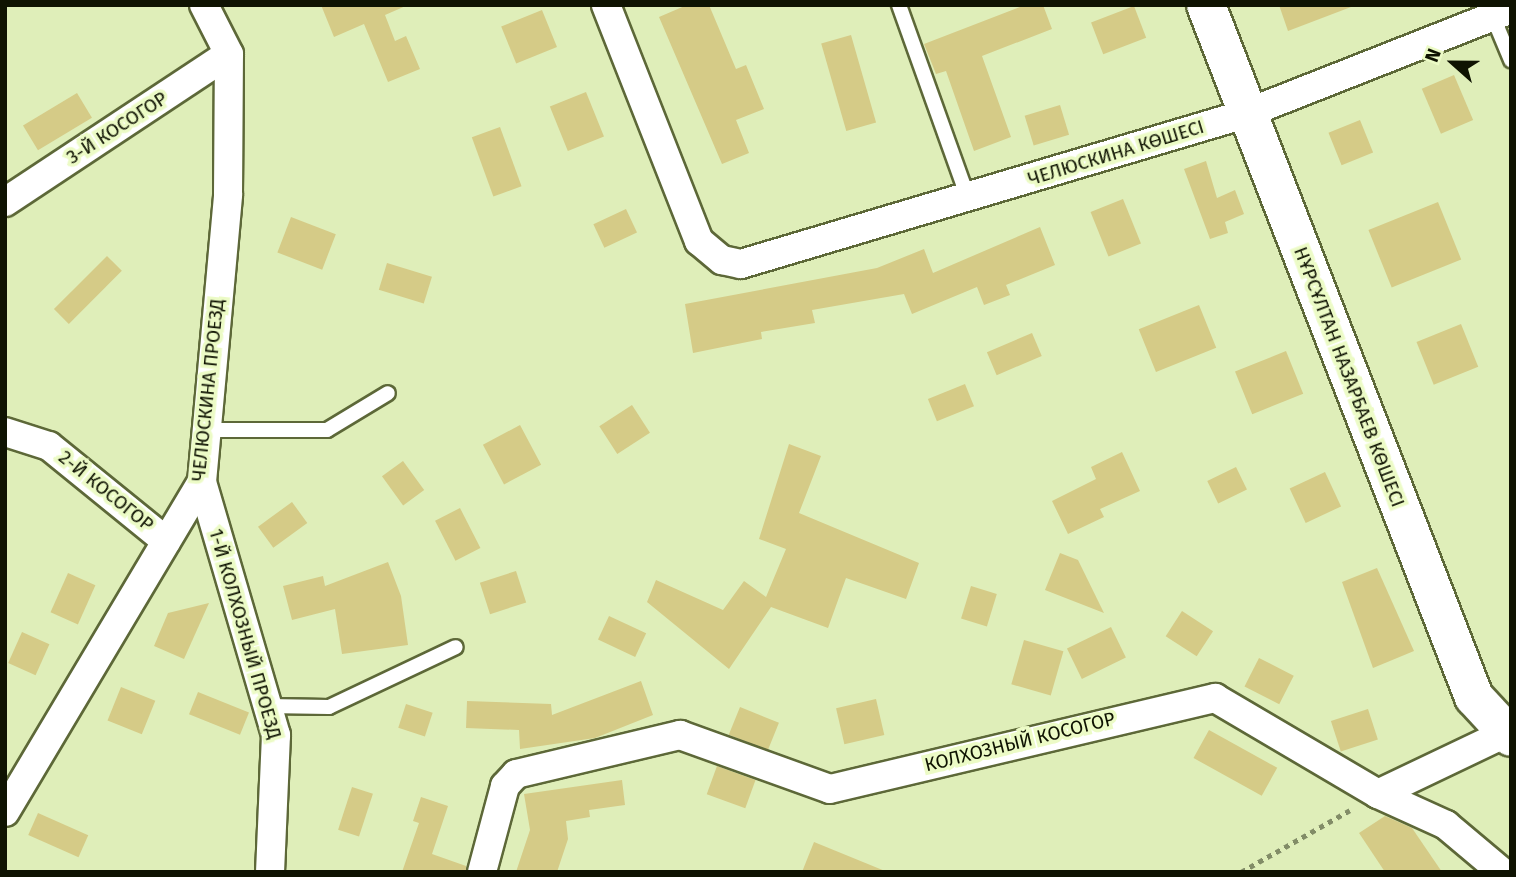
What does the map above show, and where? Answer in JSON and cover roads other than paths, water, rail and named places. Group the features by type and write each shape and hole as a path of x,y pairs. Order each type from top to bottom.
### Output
{"street":[{"name":"ЧЕЛЮСКИНА ПРОЕЗД","path":"5,813 202,482 228,194 229,54 204,5"},
{"name":"ЧЕЛЮСКИНА КӨШЕСІ","path":"606,5 699,241 715,256 752,264 1245,114 1505,10"},
{"name":"НҰРСҰЛТАН НАЗАРБАЕВ КӨШЕСІ","path":"1206,5 1245,114 1474,697 1508,735"},
{"name":"3-Й КОСОГОР","path":"5,202 229,54"},
{"name":"2-Й КОСОГОР","path":"5,432 50,446 166,541"},
{"name":"1-Й КОЛХОЗНЫЙ ПРОЕЗД","path":"202,482 278,752 270,872"},
{"name":"КОЛХОЗНЫЙ КОСОГОР","path":"482,872 510,779 524,771 689,735 814,788 830,789 1206,697 1232,703 1378,794 1446,825 1502,872"},
{"path":"1378,794 1508,735"},
{"path":"1508,872 1511,866"}],"lane":[{"path":"899,5 968,198"},
{"path":"1505,10 1511,60"},
{"path":"207,430 327,430 388,393"},
{"path":"267,706 329,707 456,647"}]}
